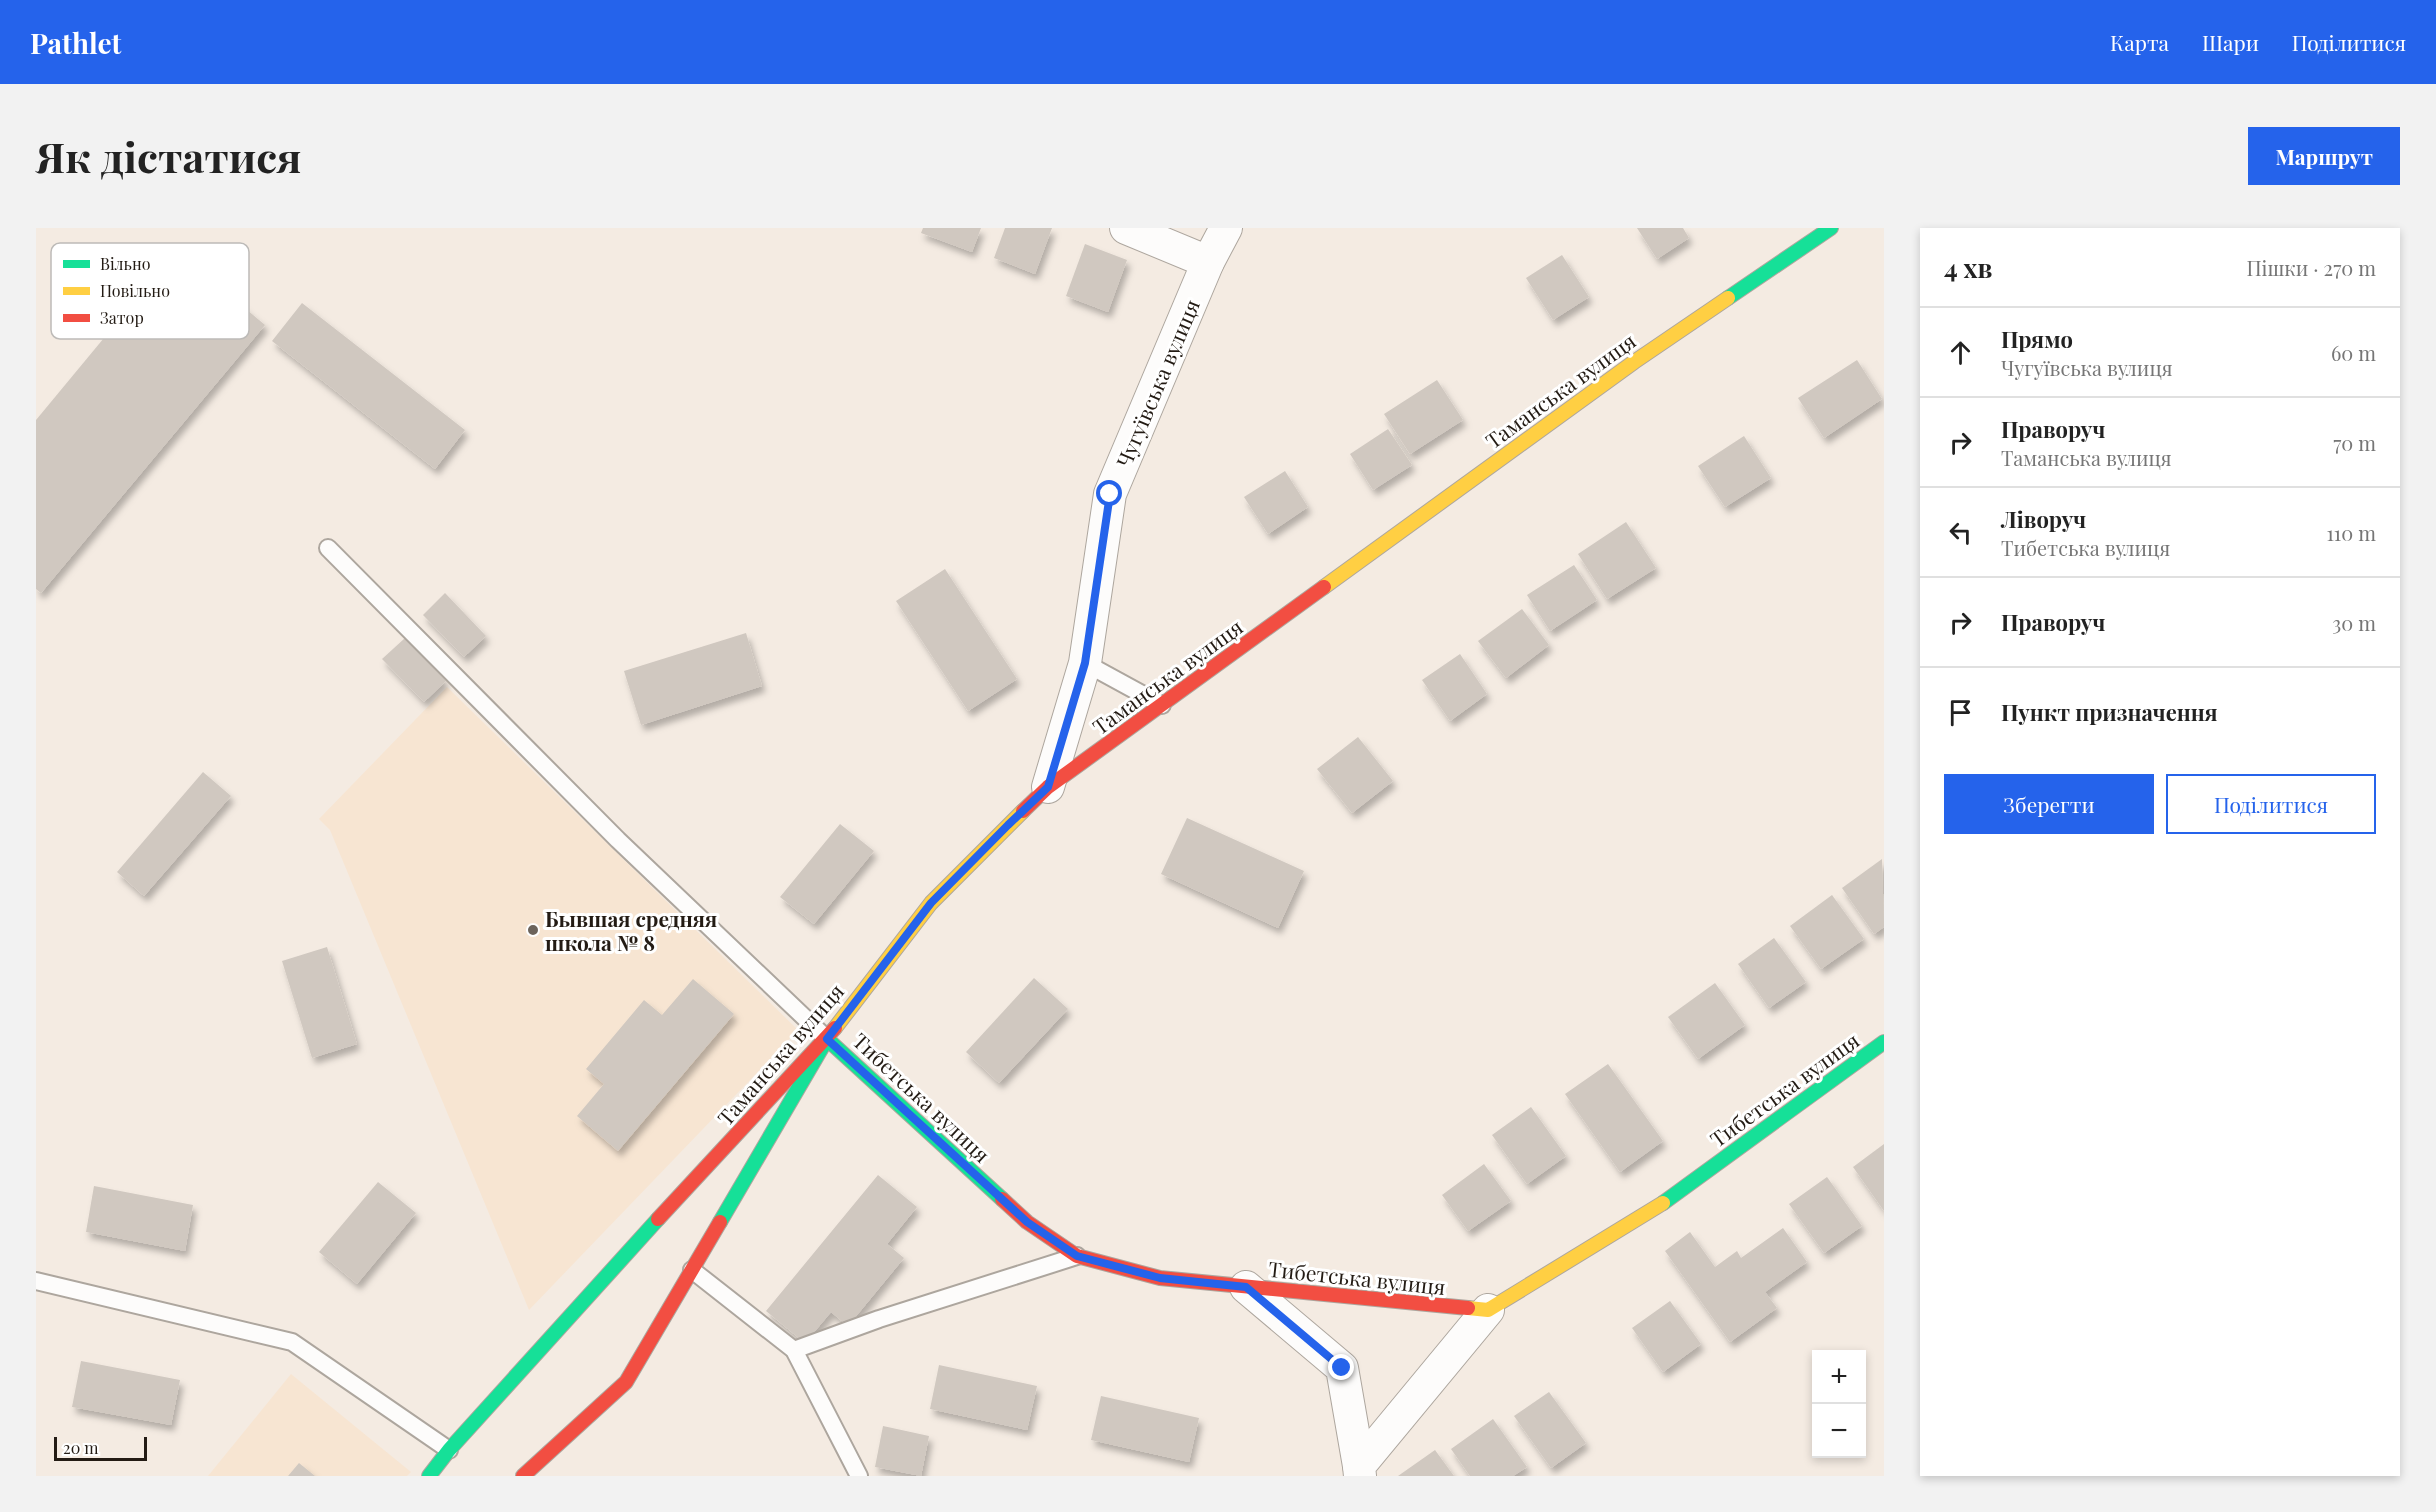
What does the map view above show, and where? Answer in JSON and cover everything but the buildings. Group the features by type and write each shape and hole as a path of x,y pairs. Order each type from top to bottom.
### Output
{"street":[{"path":"1126,228 1208,262"},
{"name":"Чугуївська вулиця","path":"1048,787 1085,663 1110,494 1208,262 1226,228"},
{"name":"Таманська вулиця","path":"429,1476 449,1450 638,1240 827,1039 931,903 1048,787 1634,362 1831,228"},
{"path":"523,1476 626,1382 827,1039"},
{"name":"Тибетська вулиця","path":"827,1039 1027,1222 1077,1256 1160,1278 1488,1310 1655,1209 1884,1042"},
{"path":"1246,1287 1342,1368 1360,1471"},
{"path":"1360,1471 1488,1310"}],"lane":[{"path":"328,548 618,840 827,1039"},
{"path":"1085,663 1162,705"},
{"path":"794,1350 879,1319 1077,1256"},
{"path":"692,1270 794,1350 859,1476"},
{"path":"36,1281 292,1342 449,1450"}],"shaded area":[{"name":"Бывшая средняя школа № 8","path":"447,687 798,1030 529,1310 330,830 319,819"},
{"path":"291,1374 411,1472 407,1476 208,1476"}],"traffic: fast":[{"path":"1728,298 1831,228"},
{"path":"720,1222 827,1039 1002,1199"},
{"path":"1663,1203 1884,1042"},
{"path":"429,1476 449,1450 658,1219"}],"traffic: slow":[{"path":"1324,587 1634,362 1728,298"},
{"path":"835,1028 931,903 1023,811"},
{"path":"1468,1308 1488,1310 1663,1203"}],"traffic: jam":[{"path":"1023,811 1048,787 1324,587"},
{"path":"658,1219 835,1028"},
{"path":"1002,1199 1027,1222 1077,1256 1160,1278 1468,1308"},
{"path":"523,1476 626,1382 720,1222"}],"place":[{"name":"Бывшая средняя школа № 8","path":"533,930"}],"route":[{"path":"1110,494 1085,663 1048,787 931,903 827,1039 1027,1222 1077,1256 1160,1278 1246,1287 1342,1368"}]}
